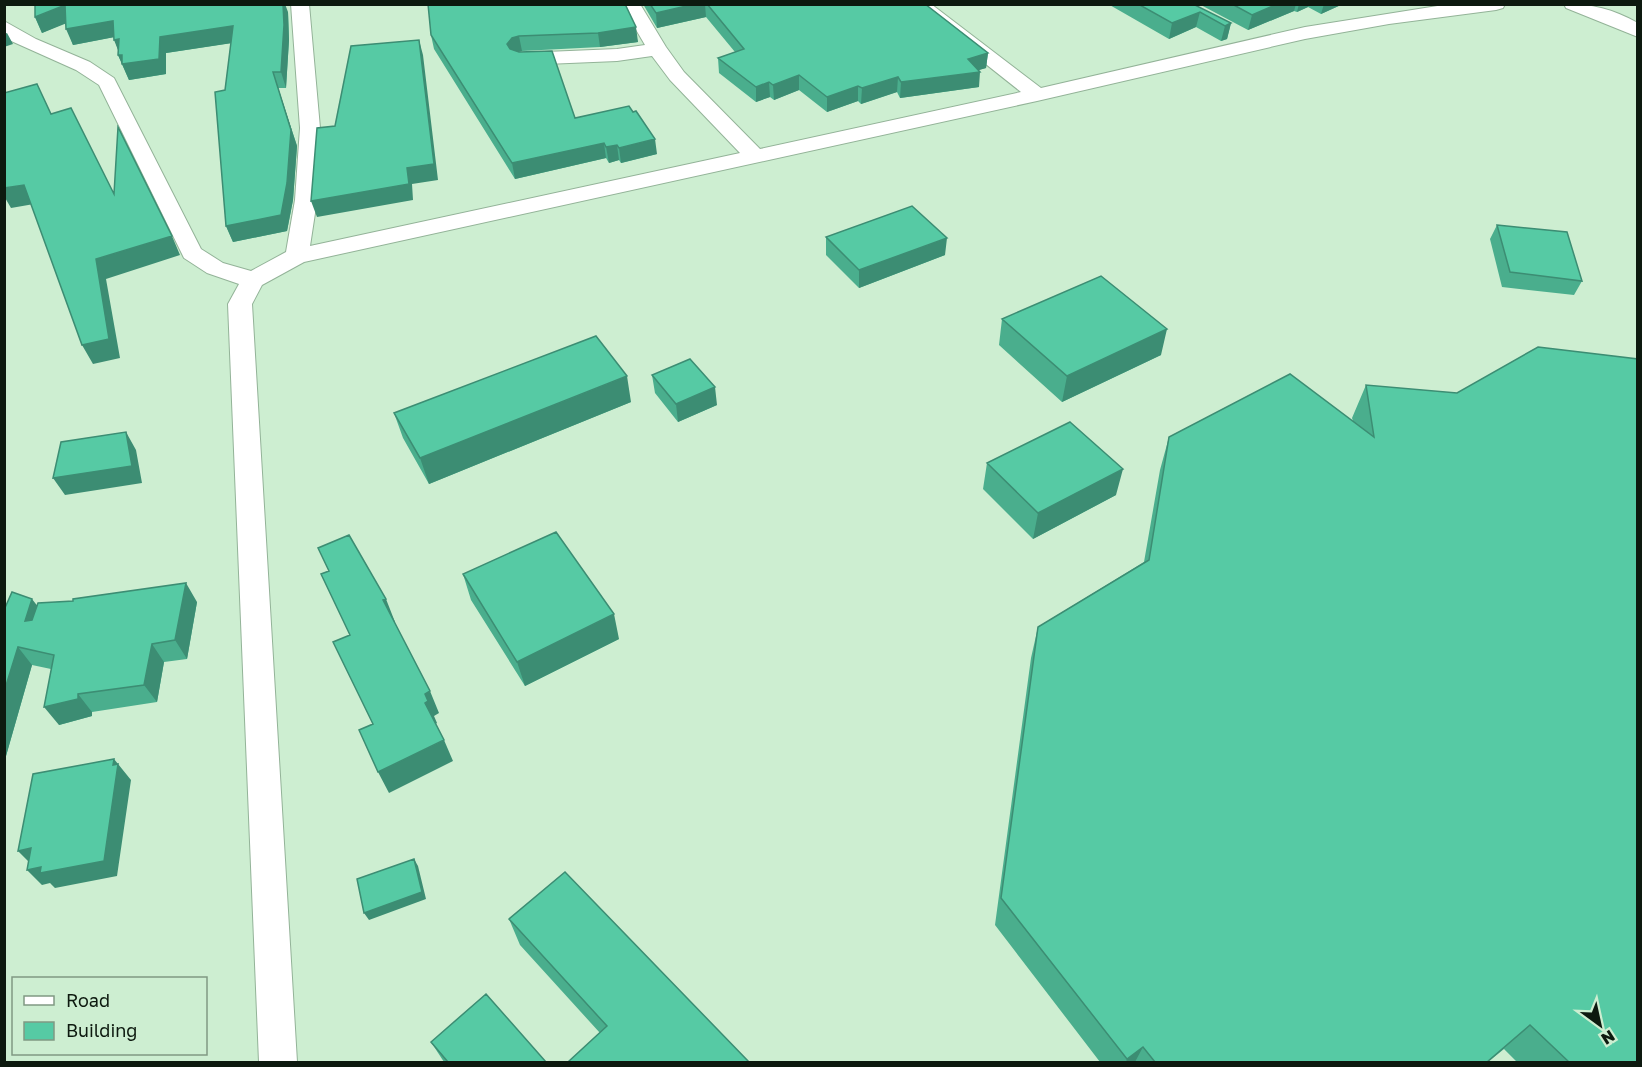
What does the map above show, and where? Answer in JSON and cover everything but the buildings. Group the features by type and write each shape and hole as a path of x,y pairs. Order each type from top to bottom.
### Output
{"street":[{"path":"297,256 306,200 310,128 300,4"},
{"path":"630,4 657,49 677,76 756,157"},
{"path":"919,4 1037,96"},
{"path":"278,1062 240,304 253,280 297,256 1037,96 1257,44 1389,18 1496,4"},
{"path":"1573,4 1622,22 1638,31"},
{"path":"4,27 46,52 78,63 107,82 192,253 215,268 253,280"},
{"path":"1227,29 1257,44"},
{"path":"522,59 617,55 657,49"}]}
